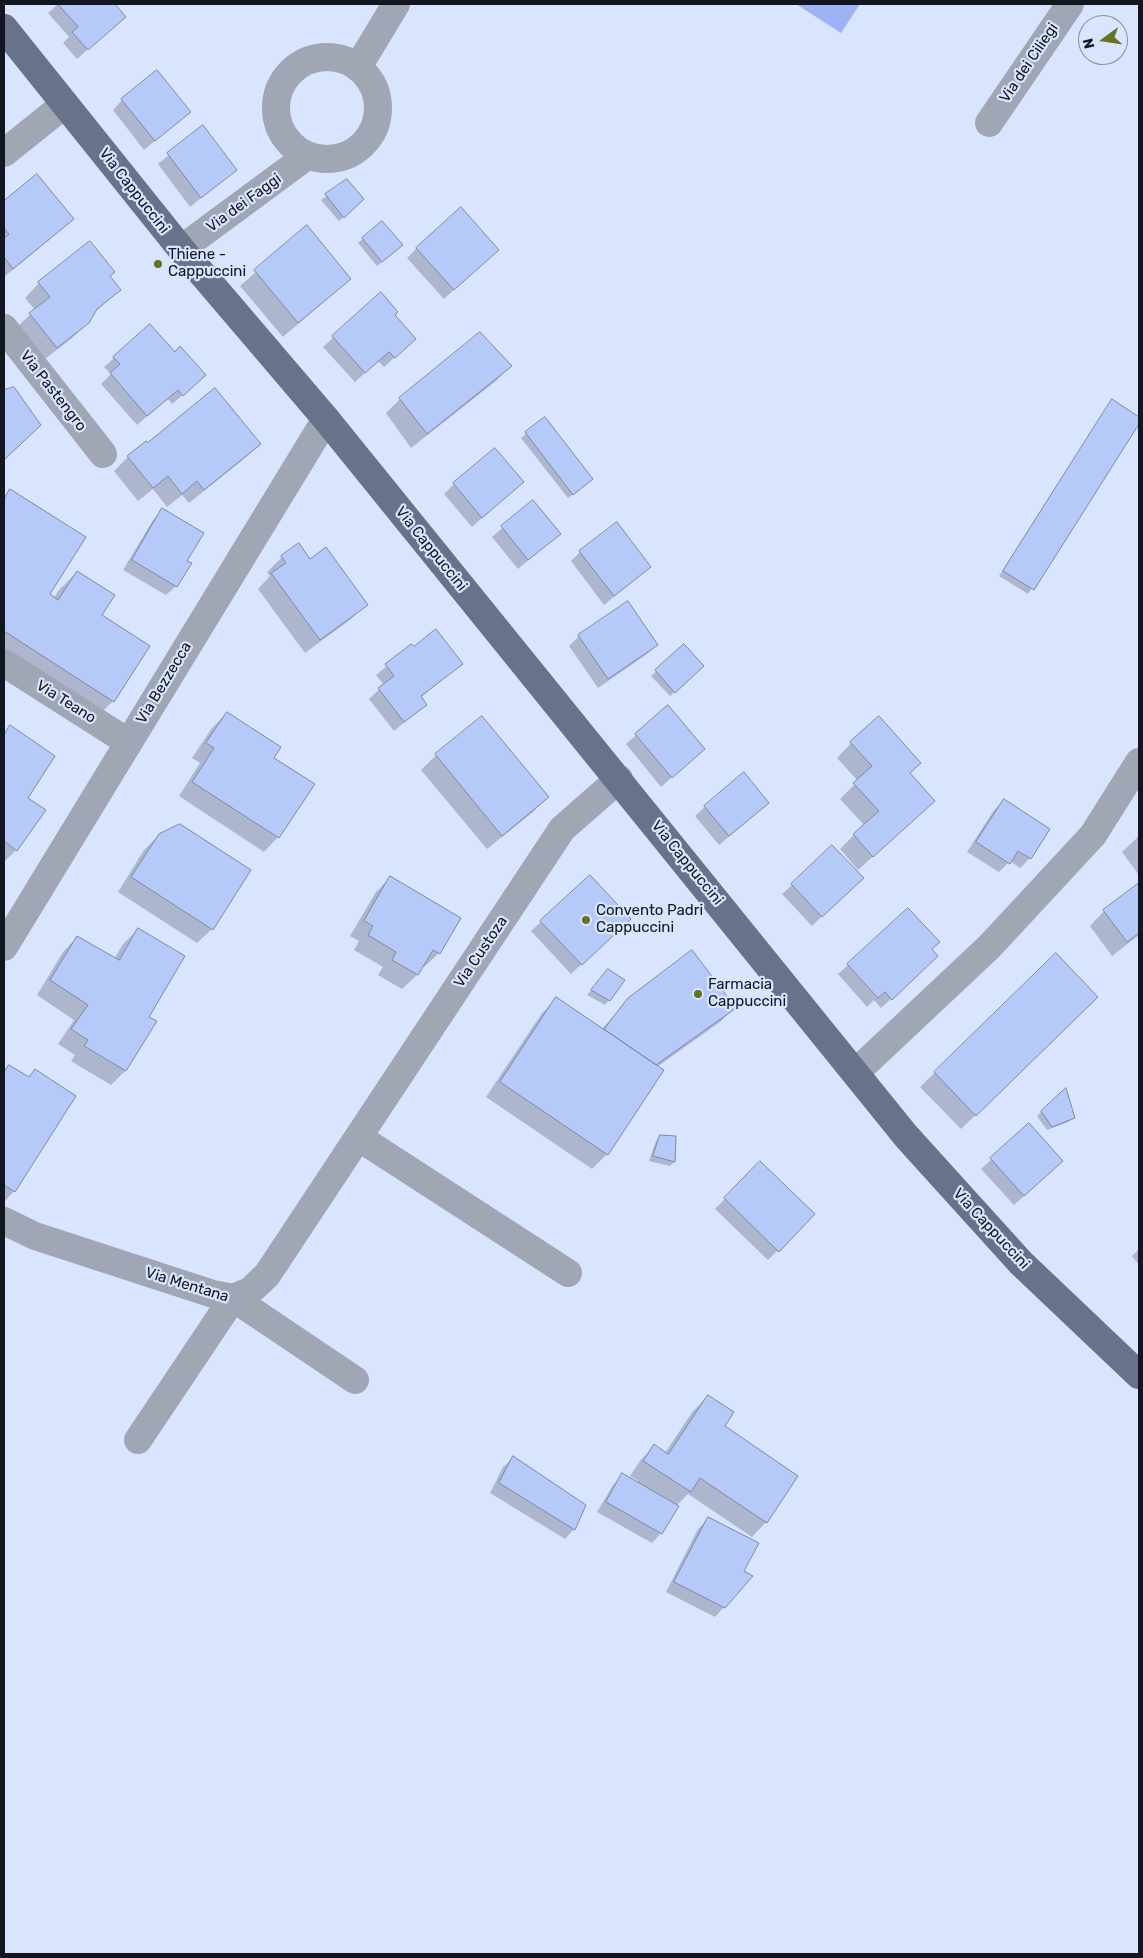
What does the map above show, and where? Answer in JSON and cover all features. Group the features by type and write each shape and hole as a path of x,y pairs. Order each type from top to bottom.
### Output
{"main road":[{"name":"Via Cappuccini","path":"4,28 181,250 326,419 906,1136 1021,1263 1139,1375"}],"street":[{"path":"358,67 396,4"},
{"name":"Via dei Ciliegi","path":"989,123 1070,4"},
{"path":"328,57 344,60 358,67 369,79 376,94 378,111 375,127 367,141 355,152 340,158 323,160 307,156 294,148 283,136 276,121 275,105 278,90 286,76 298,65 312,59 328,57"},
{"path":"4,153 65,104"},
{"name":"Via dei Faggi","path":"181,250 307,156"},
{"name":"Via Pastengro","path":"4,328 103,454"},
{"name":"Via Bezzecca","path":"4,947 326,419"},
{"name":"Via Teano","path":"4,663 128,742"},
{"path":"856,1072 990,946 1093,835 1139,762"},
{"name":"Via Custoza","path":"233,1298 250,1291 267,1275 562,829 619,779"},
{"path":"358,1138 568,1273"},
{"name":"Via Mentana","path":"4,1221 35,1236 213,1294 233,1298 355,1380"},
{"path":"138,1440 233,1298"}],"shaded area":[{"path":"796,4 860,4 841,33"}],"building":[{"path":"58,4 115,4 126,17 88,50 72,32 78,27"},
{"path":"157,70 191,112 155,141 121,99"},
{"path":"203,125 237,170 201,198 167,153"},
{"path":"37,174 74,219 13,269 4,257 4,239 9,234 4,228 4,201"},
{"path":"347,179 364,199 344,218 325,194"},
{"path":"461,207 499,250 454,290 416,248"},
{"path":"382,221 403,245 382,262 362,238"},
{"path":"307,225 351,279 298,323 254,270"},
{"path":"90,241 115,272 110,276 121,290 97,309 89,323 57,348 29,313 50,297 38,282"},
{"path":"381,292 398,312 395,315 416,339 395,358 389,352 365,373 332,336"},
{"path":"150,324 175,352 180,346 206,375 183,396 178,390 147,416 110,373 120,364 113,357"},
{"path":"480,332 512,366 427,434 399,398"},
{"path":"14,387 41,425 4,460 4,390"},
{"path":"215,388 261,444 204,490 197,481 182,494 168,476 153,488 127,456 146,441 148,442"},
{"path":"1112,399 1139,417 1139,424 1034,590 1003,571"},
{"path":"545,417 593,479 573,495 525,432"},
{"path":"495,448 524,482 482,518 453,483"},
{"path":"10,489 86,537 50,594 58,600 77,571 115,595 102,615 150,646 114,702 4,631 4,499"},
{"path":"533,500 561,534 528,560 501,526"},
{"path":"162,508 204,533 187,561 192,563 177,587 132,560"},
{"path":"617,522 651,567 614,596 579,551"},
{"path":"299,543 310,559 326,547 368,605 320,640 271,573 286,563 281,556"},
{"path":"628,601 658,645 608,679 578,635"},
{"path":"436,629 463,664 421,696 427,705 404,722 378,688 394,676 385,664 411,644 414,646"},
{"path":"684,644 704,666 675,693 655,670"},
{"path":"668,705 705,749 672,778 635,734"},
{"path":"227,712 281,747 274,758 315,784 279,838 192,782 214,748 206,743"},
{"path":"482,716 549,797 502,836 435,754"},
{"path":"879,716 921,763 910,773 935,801 873,857 853,834 879,811 853,783 872,766 850,742"},
{"path":"10,725 55,756 28,798 46,810 17,851 4,841 4,735"},
{"path":"744,772 769,803 729,836 704,806"},
{"path":"1004,799 1050,829 1031,859 1018,851 1010,864 976,842"},
{"path":"180,824 251,870 213,930 131,877 159,834"},
{"path":"832,845 864,878 822,917 791,884"},
{"name":"Convento Padri Cappuccini","path":"590,875 631,919 582,965 540,921"},
{"path":"390,876 461,918 440,954 433,950 418,975 392,960 396,952 368,935 373,926 364,921"},
{"path":"1139,883 1139,933 1127,942 1103,910"},
{"path":"908,908 940,942 932,949 938,956 892,1000 885,992 878,998 847,964"},
{"path":"138,928 185,956 149,1017 157,1021 126,1071 84,1046 88,1040 71,1029 88,1005 50,980 77,936 119,960"},
{"path":"692,950 736,1008 656,1065 604,1029 627,999"},
{"path":"1056,953 1098,997 976,1116 934,1072"},
{"path":"608,969 625,980 610,1001 591,990"},
{"path":"556,997 664,1070 608,1155 500,1082"},
{"path":"9,1065 29,1077 35,1069 76,1096 15,1192 4,1185 4,1072"},
{"path":"1066,1088 1075,1118 1052,1127 1041,1111"},
{"path":"1029,1123 1063,1161 1024,1196 990,1158"},
{"path":"660,1135 676,1136 675,1162 653,1156"},
{"path":"760,1161 815,1214 779,1252 724,1198"},
{"path":"708,1395 734,1412 725,1426 798,1476 767,1523 700,1478 691,1492 643,1461 654,1444 668,1454"},
{"path":"513,1456 586,1505 575,1530 499,1483"},
{"path":"622,1473 679,1506 662,1534 606,1502"},
{"path":"708,1517 759,1543 744,1571 753,1576 725,1608 674,1582"}],"place":[{"name":"Thiene - Cappuccini","path":"158,264"},
{"name":"Convento Padri Cappuccini","path":"586,920"},
{"name":"Farmacia Cappuccini","path":"698,994"}]}
